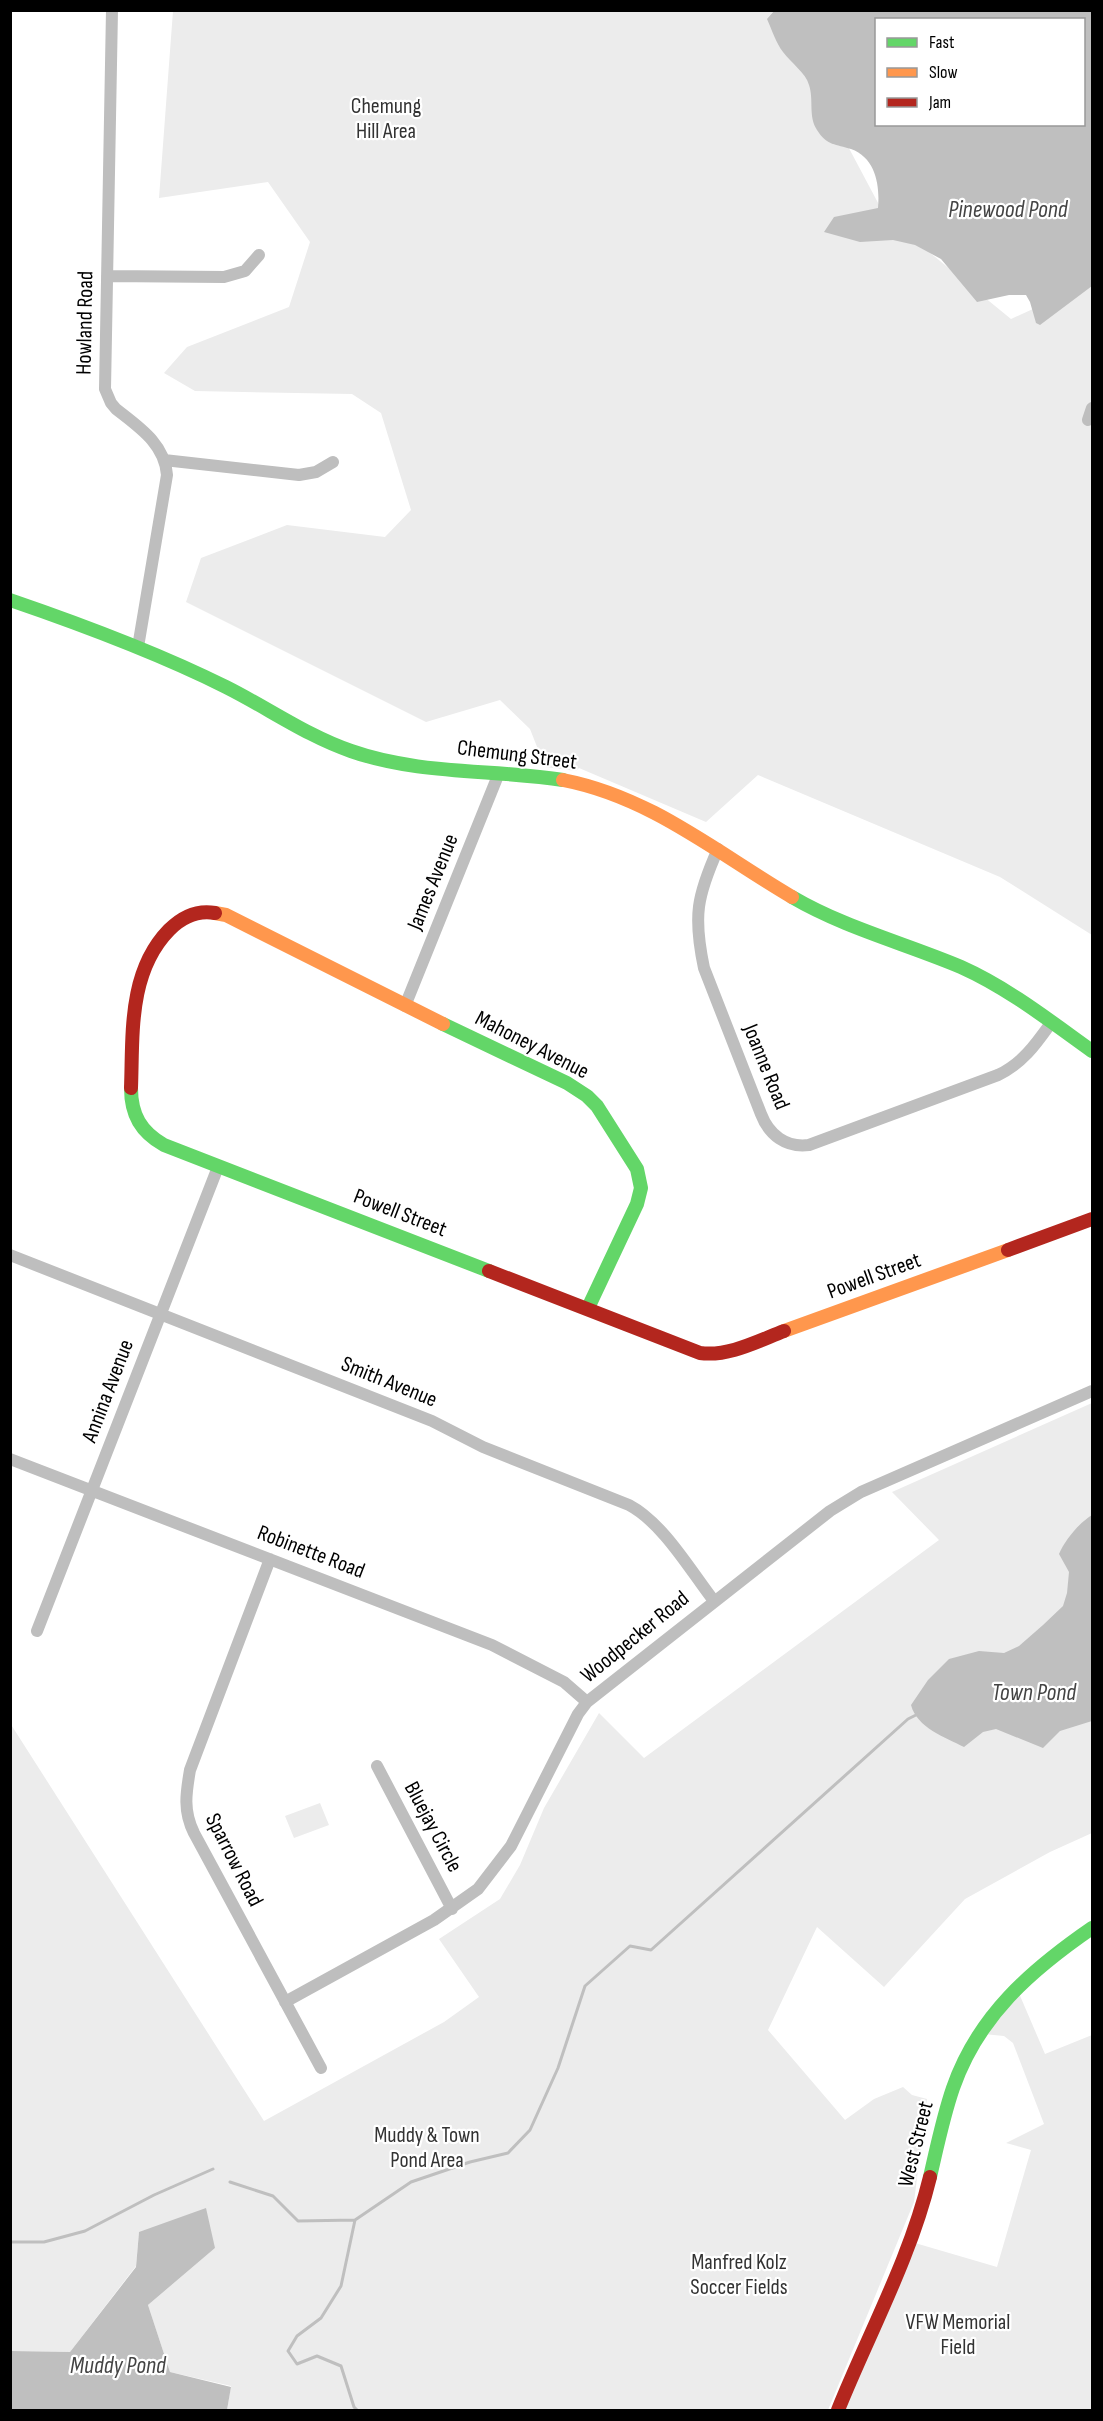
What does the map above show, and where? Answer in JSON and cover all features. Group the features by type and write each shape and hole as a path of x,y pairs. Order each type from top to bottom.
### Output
{"street":[{"name":"Howland Road","path":"112,10 105,380 107,396 116,409 148,435 164,460"},
{"path":"107,276 224,277 244,271 259,255"},
{"path":"138,647 166,484 164,460 299,475 316,472 333,462"},
{"name":"Chemung Street","path":"10,600 138,647 220,684 320,737 354,752 379,759 423,766 562,779 608,791 647,808 718,849 816,911 970,972 1014,997 1092,1051"},
{"name":"James Avenue","path":"405,1006 499,773"},
{"name":"Joanne Road","path":"718,849 702,884 698,907 704,968 765,1124 779,1139 799,1146 809,1145 1010,1070 1027,1055 1051,1023"},
{"name":"Powell Street","path":"405,1006 214,910 193,912 173,925 161,939 146,969 135,1002 132,1038 134,1110 140,1126 151,1138 170,1148 700,1353 720,1354 1092,1219"},
{"name":"Mahoney Avenue","path":"405,1006 582,1092 597,1106 630,1157 641,1182 639,1198 588,1308"},
{"name":"Annina Avenue","path":"38,1631 218,1167"},
{"name":"Smith Avenue","path":"10,1255 432,1421 483,1447 630,1505 644,1514 659,1530 714,1601"},
{"name":"Woodpecker Road","path":"285,2002 452,1909 478,1889 501,1861 578,1714 587,1702 714,1601 851,1497 1092,1391"},
{"name":"Robinette Road","path":"10,1459 498,1648 564,1682 587,1702"},
{"name":"Sparrow Road","path":"270,1559 190,1770 185,1798 189,1822 321,2068"},
{"name":"Bluejay Circle","path":"377,1766 452,1909"},
{"name":"West Street","path":"838,2410 914,2230 951,2091 973,2041 1001,2001 1028,1974 1092,1928"}],"green space":[{"name":"Chemung Hill Area","path":"173,11 776,11 885,216 1011,319 1092,282 1092,935 1000,877 758,775 706,822 579,768 576,771 545,767 530,729 500,700 426,722 186,602 201,558 287,525 385,537 411,510 381,413 352,394 195,391 164,373 187,347 289,307 310,242 268,182 159,198"},
{"path":"1092,1403 1092,1833 1050,1852 965,1899 884,1987 817,1927 768,2030 845,2120 874,2099 903,2087 912,2095 927,2099 914,2202 828,2410 227,2410 231,2386 170,2372 148,2305 215,2248 139,2232 136,2266 70,2352 11,2351 10,1723 264,2121 444,2022 479,1997 439,1939 500,1899 520,1865 544,1808 599,1713 644,1758 939,1540 892,1492"},
{"path":"320,1803 329,1825 294,1838 285,1816"},
{"name":"VFW Memorial Field","path":"1018,1991 1045,2054 1092,2035 1092,2410 843,2410 915,2243 997,2267 1031,2150 1006,2143 1044,2124 1013,2043 1004,2036 984,2034"}],"water":[{"name":"Pinewood Pond","path":"775,10 1092,11 1092,286 1040,325 1036,323 1026,295 1009,295 977,302 941,259 915,245 893,240 860,242 824,232 834,217 878,208 875,174 866,159 859,153 828,142 817,130 814,125 807,81 776,41 767,19"},
{"name":"Town Pond","path":"1092,1515 1092,1721 1060,1731 1043,1748 996,1729 983,1732 964,1747 925,1726 914,1713 911,1705 928,1680 949,1659 979,1651 1004,1653 1019,1646 1063,1606 1069,1572 1059,1554 1073,1532"},
{"name":"Muddy Pond","path":"206,2208 215,2248 148,2305 170,2372 231,2387 227,2410 11,2410 11,2351 70,2352 136,2267 139,2232"}],"waterway":[{"path":"230,2182 273,2196 298,2221 355,2220 411,2182 470,2162 508,2153 530,2130 558,2068 585,1986 630,1946 651,1950 908,1719 918,1714"},
{"path":"10,2242 44,2242 85,2231 154,2195 213,2169"},
{"path":"355,2220 341,2286 321,2318 297,2336 288,2351 297,2364 317,2356 341,2366 357,2410"}],"traffic: fast":[{"path":"10,600 92,629 173,662 226,687 303,730 351,751 377,759 430,768 563,780"},
{"path":"792,897 833,918 940,958 978,975 1028,1006 1092,1051"},
{"path":"443,1024 567,1083 587,1096 597,1106 637,1169 641,1188 637,1204 588,1308"},
{"path":"131,1088 131,1098 139,1122 149,1134 164,1145 489,1271"},
{"path":"930,2177 953,2088 977,2039 992,2017 1028,1978 1092,1928"}],"traffic: slow":[{"path":"563,780 595,788 654,813 792,897"},
{"path":"215,913 226,915 443,1024"},
{"path":"784,1331 1008,1250"}],"traffic: jam":[{"path":"131,1088 135,1005 146,965 156,947 179,921 196,914 215,913"},
{"path":"1008,1250 1092,1219"},
{"path":"489,1271 700,1353 721,1353 784,1331"},
{"path":"838,2410 912,2237 930,2177"}],"park label":[{"name":"Muddy & Town Pond Area","path":"427,2148"},
{"name":"Manfred Kolz Soccer Fields","path":"739,2274"}]}
